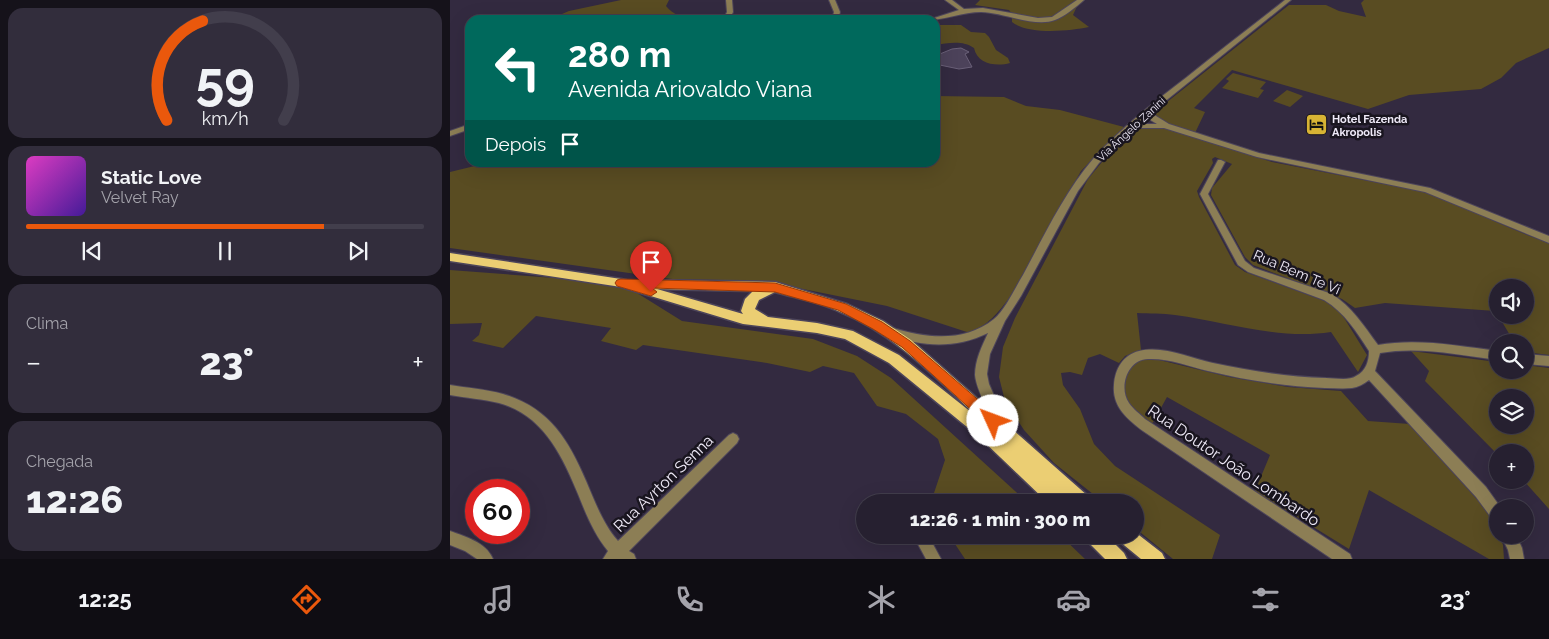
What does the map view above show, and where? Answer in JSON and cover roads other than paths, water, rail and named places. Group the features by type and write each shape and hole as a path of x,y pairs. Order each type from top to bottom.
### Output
{"main road":[{"path":"450,257 621,283 775,288 842,307 878,325 906,344 1073,494"},
{"path":"621,283 725,315 817,328 848,335 894,359 984,431 1050,494"},
{"path":"771,322 748,311 748,304 754,296 775,288"},
{"path":"1102,544 1118,559"},
{"path":"1137,544 1156,559"}],"street":[{"path":"728,15 729,0"},
{"path":"832,0 837,12 836,15"},
{"path":"948,0 963,11"},
{"path":"940,17 963,11 983,10 1038,20 1053,19 1081,0"},
{"name":"Via Ângelo Zanini","path":"1004,431 981,374 984,354 1000,319 1016,296 1074,191 1096,161 1145,112 1288,0"},
{"path":"1145,112 1166,126 1266,157 1428,190 1549,240"},
{"path":"1131,126 1166,126"},
{"path":"450,134 465,128"},
{"name":"Rua Bem Te Vi","path":"1220,162 1204,194 1241,263 1251,270 1328,297 1339,303 1349,312 1375,350"},
{"name":"Via Ângelo Zanini","path":"878,325 905,336 939,342 974,336 988,329 1000,319"},
{"path":"1489,355 1425,347 1389,347 1375,350 1375,360 1370,373 1489,503"},
{"name":"Rua Doutor João Lombardo","path":"1345,559 1147,427 1124,405 1119,386 1121,374 1127,362 1141,355 1169,358 1214,368 1289,380 1352,383 1360,382 1370,373"},
{"path":"1534,360 1549,362"},
{"path":"450,390 503,399 527,409 543,420 558,436 604,535 618,557"},
{"name":"Rua Ayrton Senna","path":"618,557 733,439"},
{"path":"450,538 484,554 486,559"},
{"path":"925,544 934,559"},
{"path":"1513,544 1517,559"}],"place":[{"name":"Hotel Fazenda Akropolis","path":"1316,125"}]}
